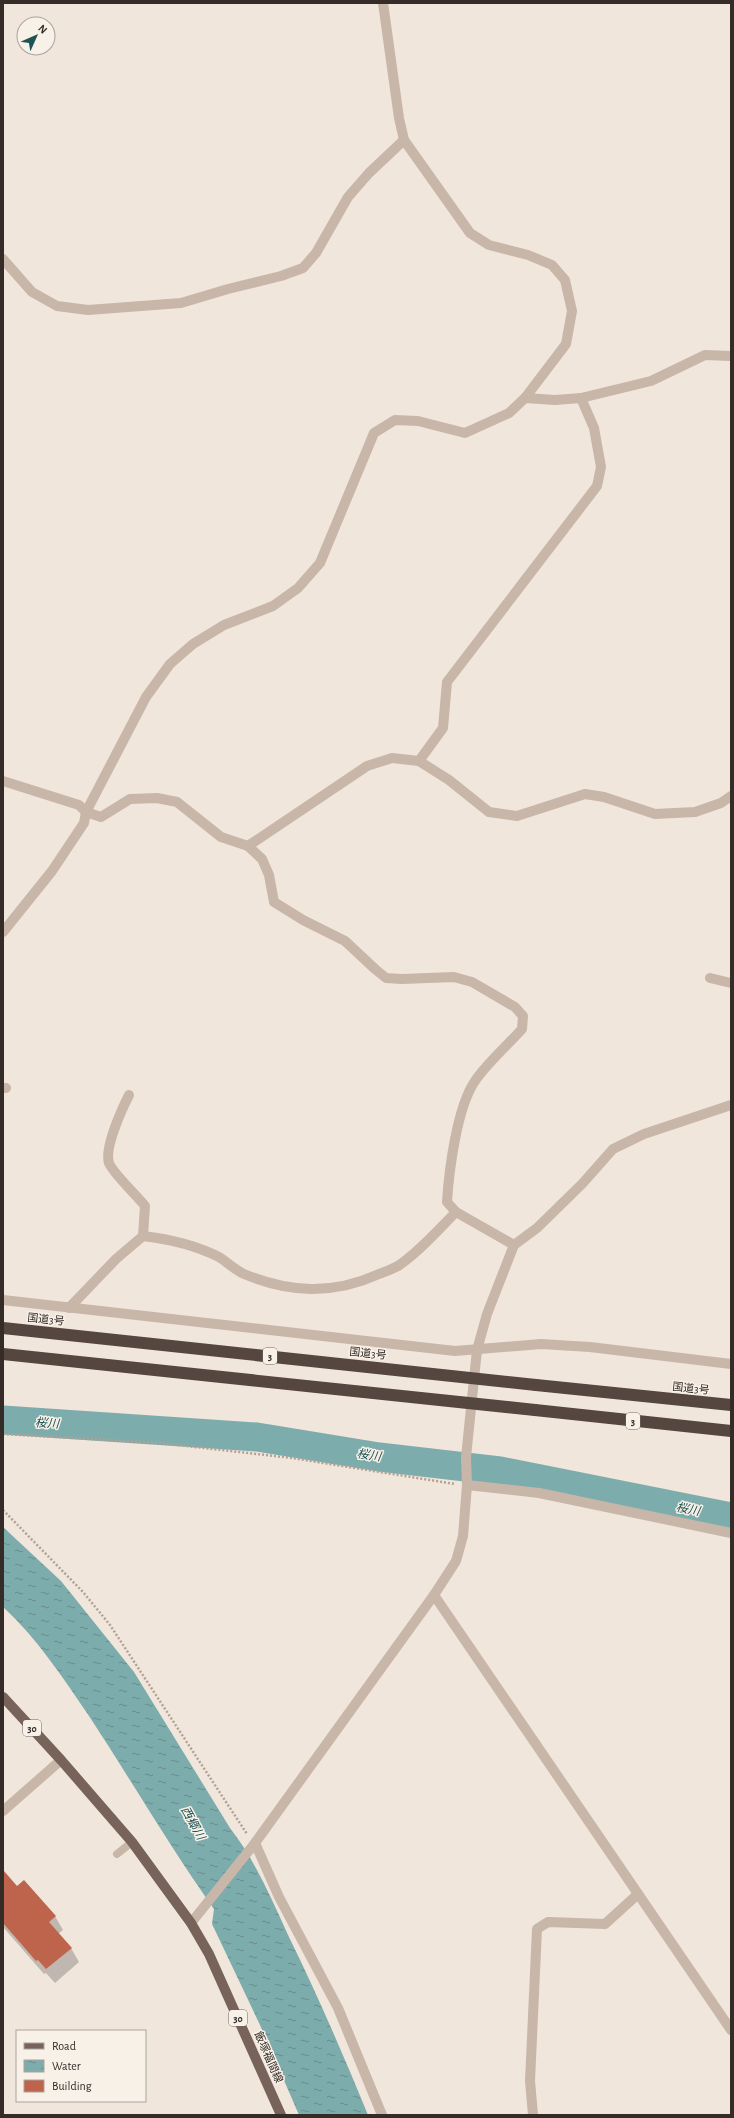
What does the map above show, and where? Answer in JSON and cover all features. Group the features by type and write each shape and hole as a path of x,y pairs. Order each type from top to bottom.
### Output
{"highway":[{"name":"国道3号","path":"3,1328 731,1405"},
{"name":"3","path":"3,1354 731,1431"}],"main road":[{"name":"30","path":"3,1697 61,1760 132,1842 191,1923"},
{"name":"飯塚福間線","path":"191,1923 209,1954 281,2115"}],"street":[{"path":"3,932 52,871 84,823 86,812 146,697 170,664 193,644 224,625 272,606 298,588 320,563 374,432 395,420 418,421 465,433 509,413 525,398 566,344 572,311 565,280 552,265 528,255 489,245 470,233 404,140 399,118 383,3"},
{"path":"3,259 32,292 57,306 88,310 181,303 228,289 281,276 303,268 316,253 348,197 369,173 404,140"},
{"path":"525,398 555,400 581,398 650,381 705,355 731,356"},
{"path":"419,761 443,728 447,682 597,486 601,467 594,428 581,398"},
{"path":"248,846 367,766 392,758 419,761 449,780 489,812 517,816 585,794 604,797 655,814 694,812 721,803 731,796"},
{"path":"3,781 78,805 86,812 101,818 130,800 157,798 177,802 221,837 248,846 262,859 269,875 274,902 303,920 345,940 386,978 402,979 454,977 472,982 515,1007 523,1016 522,1029 475,1081 461,1115 448,1182 447,1202 456,1212 514,1245"},
{"path":"710,978 731,983"},
{"path":"130,1095 120,1115 108,1153 109,1164 145,1206 143,1236"},
{"path":"191,1923 253,1845 434,1595 456,1561 463,1536 466,1457 477,1350 487,1314 514,1245 536,1228 582,1184 613,1149 644,1134 731,1105"},
{"path":"68,1308 116,1258 143,1236 163,1238 202,1250 220,1258 243,1274 280,1285 312,1290 339,1288 364,1281 398,1266 456,1212"},
{"path":"3,1300 455,1351 541,1344 590,1347 731,1364"},
{"path":"466,1481 539,1493 731,1533"},
{"path":"434,1595 731,2030"},
{"path":"3,1811 61,1760"},
{"path":"253,1845 338,2008 382,2115"},
{"path":"533,2115 530,2081 537,1929 548,1922 605,1924 638,1894"}],"lane":[{"path":"117,1854 132,1842"}],"path":[{"path":"3,1434 160,1443 292,1458 466,1481"},
{"path":"3,1510 83,1592 110,1625 253,1845"}],"water":[{"name":"西郷川","path":"3,1527 61,1581 134,1672 230,1828 239,1840 269,1893 309,1979 368,2115 299,2115 260,2025 212,1924 214,1909 69,1687 38,1645 3,1607"}],"building":[{"path":"4,1871 17,1886 24,1880 56,1916 49,1922 72,1948 46,1969 38,1960 36,1961 3,1923"}],"waterway":[{"name":"桜川","path":"3,1420 257,1437 379,1457 500,1471 731,1517"}]}
